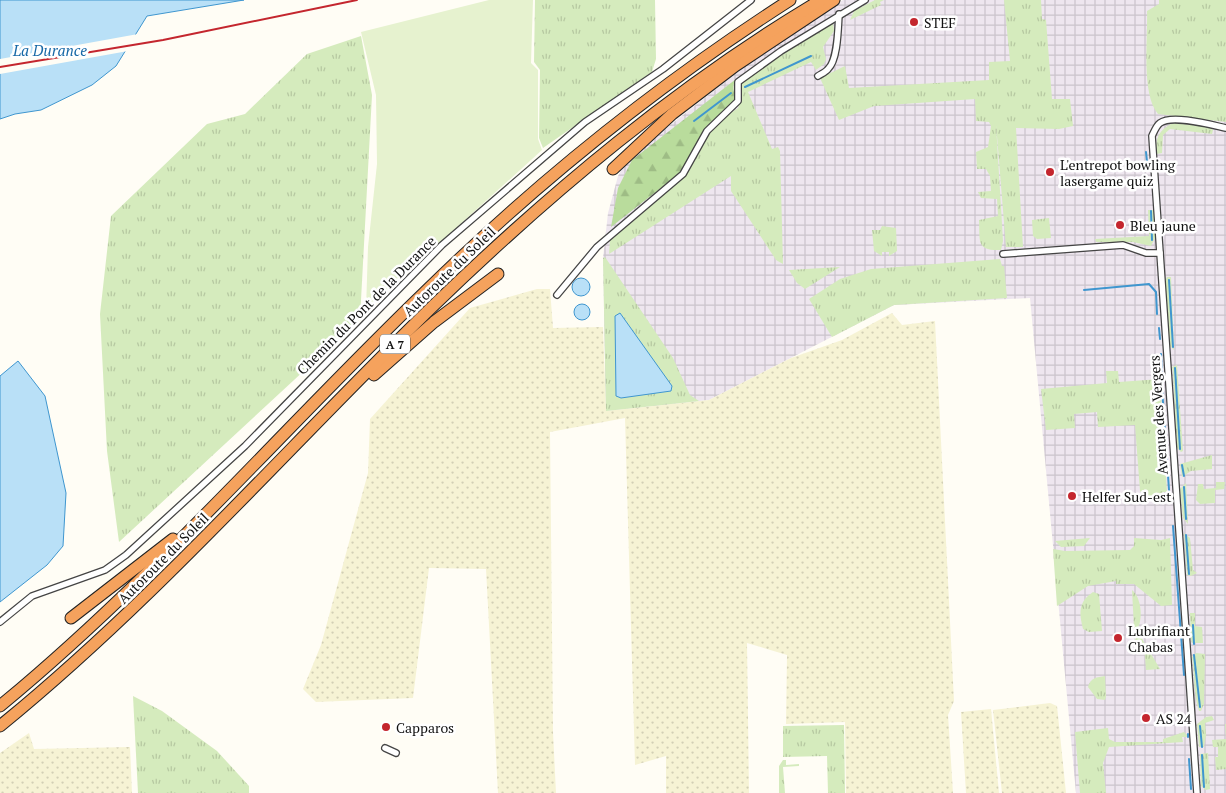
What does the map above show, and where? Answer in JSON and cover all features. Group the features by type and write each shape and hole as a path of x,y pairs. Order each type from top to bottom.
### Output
{"highway":[{"name":"Autoroute du Soleil","path":"0,706 115,604 423,294 502,219 585,146 638,105 732,37 790,0"},
{"name":"Autoroute du Soleil","path":"0,726 127,615 431,308 570,180 700,78 821,0"},
{"path":"613,169 672,114 736,66 834,0"},
{"path":"321,419 434,322 498,274"},
{"path":"71,618 141,562 199,521"}],"street":[{"name":"Chemin du Pont de la Durance","path":"0,622 32,596 105,570 126,554 245,446 442,245 585,122 663,69 751,0"},
{"path":"557,295 597,247 683,174 707,131 738,102 738,82 839,14 865,0"},
{"path":"818,76 829,69 832,62 836,49 839,14"},
{"name":"Avenue des Vergers","path":"1197,793 1152,136 1160,122 1179,119 1226,128"},
{"path":"1003,254 1123,245 1146,252 1160,253"},
{"path":"385,748 396,753"}],"shaded area":[{"path":"843,0 1226,0 1226,793 1076,793 1030,298 894,305 709,400 606,411 603,258 608,213 618,176 628,158 748,64"},
{"path":"537,289 550,289 553,328 603,327 606,411 709,400 791,358 842,340 892,313 902,325 935,321 954,701 948,715 953,793 846,793 845,722 786,724 787,655 747,643 749,793 666,793 666,756 635,765 625,418 550,432 553,732 556,793 498,793 486,569 429,568 413,698 316,702 303,689 321,645 368,473 370,419 470,308"},
{"path":"1050,703 1057,706 1066,793 1002,793 993,710"},
{"path":"991,709 999,793 966,793 961,712"},
{"path":"29,733 34,749 130,747 132,793 0,793 0,753"}],"green space":[{"path":"489,0 533,0 531,63 538,70 538,139 542,150 366,310 368,247 377,164 376,95 361,32"},
{"path":"535,0 655,0 656,59 652,72 543,148 539,138 540,70 534,62"},
{"path":"875,0 884,0 880,2 881,5 850,20 854,11"},
{"path":"1004,0 1041,0 1042,19 1046,20 1052,99 1070,99 1073,126 1059,129 1016,128 1023,247 1006,247 996,124 1003,241 1001,250 993,250 983,247 981,244 979,220 998,216 997,199 981,198 978,192 991,191 990,176 986,169 977,169 976,152 988,147 991,126 989,122 976,121 975,99 874,106 839,120 820,78 845,66 849,88 989,80 989,62 1010,61"},
{"path":"1159,0 1226,0 1226,122 1158,114 1153,105 1149,93 1146,65 1147,11 1159,4"},
{"path":"833,22 834,31 823,47 826,59 824,64 816,70 811,62 748,92 772,149 778,147 780,151 783,264 776,260 731,191 731,176 609,254 610,239 687,173 709,131 720,120 738,108 742,95 739,85 756,71"},
{"path":"361,36 372,95 360,319 119,542 107,451 100,314 111,216 207,124 245,114 307,54"},
{"path":"736,79 734,82 734,103 707,126 680,173 611,227 618,188 632,160"},
{"path":"1173,123 1210,127 1213,130 1212,134 1170,129 1163,135 1162,153 1157,154 1156,144 1161,132"},
{"path":"1148,210 1154,210 1155,238 1151,246 1133,242 1096,242 1095,239 1149,236"},
{"path":"1049,218 1051,238 1037,239 1033,236 1032,220"},
{"path":"882,226 896,228 897,251 889,256 889,252 882,252 882,256 874,251 872,230 880,230"},
{"path":"605,257 673,358 690,395 699,401 606,411 603,258","holes":["615,316 671,391 621,398 616,396"]},
{"path":"1000,259 1002,266 1004,266 1007,298 894,305 832,337 809,299 840,279 871,269"},
{"path":"840,267 805,289 797,283 789,270"},
{"path":"1167,277 1171,277 1174,350 1170,346 1165,281"},
{"path":"1177,365 1183,451 1181,452 1177,448 1172,367"},
{"path":"1106,371 1118,371 1119,382 1160,379 1167,492 1163,492 1161,499 1148,500 1140,491 1135,425 1098,427 1097,412 1074,414 1075,428 1046,430 1041,389 1107,383"},
{"path":"1212,455 1212,469 1191,471 1182,477 1180,464"},
{"path":"1216,482 1225,482 1224,489 1215,490 1215,503 1200,504 1196,500 1198,484 1203,484 1204,489 1216,488"},
{"path":"1186,483 1188,524 1183,518 1180,489"},
{"path":"1184,533 1190,538 1193,570 1197,573 1191,576 1187,575"},
{"path":"1090,538 1084,546 1061,547 1055,541"},
{"path":"1134,538 1161,540 1170,538 1172,605 1161,606 1134,584 1116,584 1116,581 1088,586 1057,606 1053,549 1065,551 1130,550 1134,546"},
{"path":"1132,590 1137,597 1140,608 1138,628 1134,628"},
{"path":"1093,592 1099,594 1102,631 1089,632 1083,629 1081,608 1088,596"},
{"path":"1190,613 1195,613 1195,626 1202,627 1203,643 1192,643"},
{"path":"1135,636 1141,637 1160,669 1146,670 1144,645 1136,646"},
{"path":"1196,653 1205,654 1204,704 1201,711 1199,711 1196,697 1192,657"},
{"path":"1105,676 1105,700 1097,699 1088,687 1089,684 1094,678"},
{"path":"133,696 162,711 217,751 249,786 249,793 138,793"},
{"path":"1212,716 1214,720 1205,723 1204,747 1199,747 1197,724 1206,717"},
{"path":"844,725 845,793 828,793 827,756 783,757 783,726"},
{"path":"1108,728 1109,739 1115,742 1163,742 1163,739 1184,732 1189,737 1182,737 1183,742 1109,747 1103,763 1106,793 1080,793 1075,732"},
{"path":"1226,739 1226,769 1216,770 1215,757 1218,757 1218,747 1213,747 1212,740"},
{"path":"1208,753 1210,789 1206,790 1201,786 1200,754"},
{"path":"783,760 786,760 786,765 799,764 799,766 783,767 785,793 779,793 779,766"}],"water":[{"name":"La Durance","path":"0,0 244,0 147,16 116,66 92,85 41,110 15,114 0,119"},
{"path":"581,278 587,281 590,287 587,293 581,296 575,293 572,287 575,281"},
{"path":"582,304 588,306 590,312 588,318 582,320 576,318 574,312 576,306"},
{"path":"620,313 672,386 671,391 621,398 616,396 615,316"},
{"path":"18,361 45,396 66,493 63,546 47,565 0,602 0,376"}],"pier":[{"path":"138,34 128,51 0,74 0,59"}],"waterway":[{"path":"745,87 811,56"},
{"path":"694,121 731,93"},
{"path":"1146,152 1148,171"},
{"path":"1151,211 1152,240"},
{"path":"1169,280 1173,347"},
{"path":"1084,290 1149,284 1156,292 1157,314"},
{"path":"1159,328 1160,339"},
{"path":"1161,354 1162,375"},
{"path":"1175,368 1180,449"},
{"path":"1162,388 1169,490"},
{"path":"1182,465 1184,476"},
{"path":"1184,487 1186,519"},
{"path":"1173,526 1184,675"},
{"path":"1186,535 1189,574"},
{"path":"1193,625 1194,644"},
{"path":"1194,655 1200,707"},
{"path":"1200,726 1202,747"},
{"path":"1202,755 1204,787"},
{"path":"1189,759 1191,789"}],"railway":[{"path":"0,67 163,40 357,0"}],"place":[{"name":"STEF","path":"914,22"},
{"name":"L'entrepot bowling lasergame quiz","path":"1050,172"},
{"name":"Bleu jaune","path":"1120,225"},
{"name":"Helfer Sud-est","path":"1072,496"},
{"name":"Lubrifiant Chabas","path":"1118,638"},
{"name":"AS 24","path":"1146,718"},
{"name":"Capparos","path":"386,727"}]}
